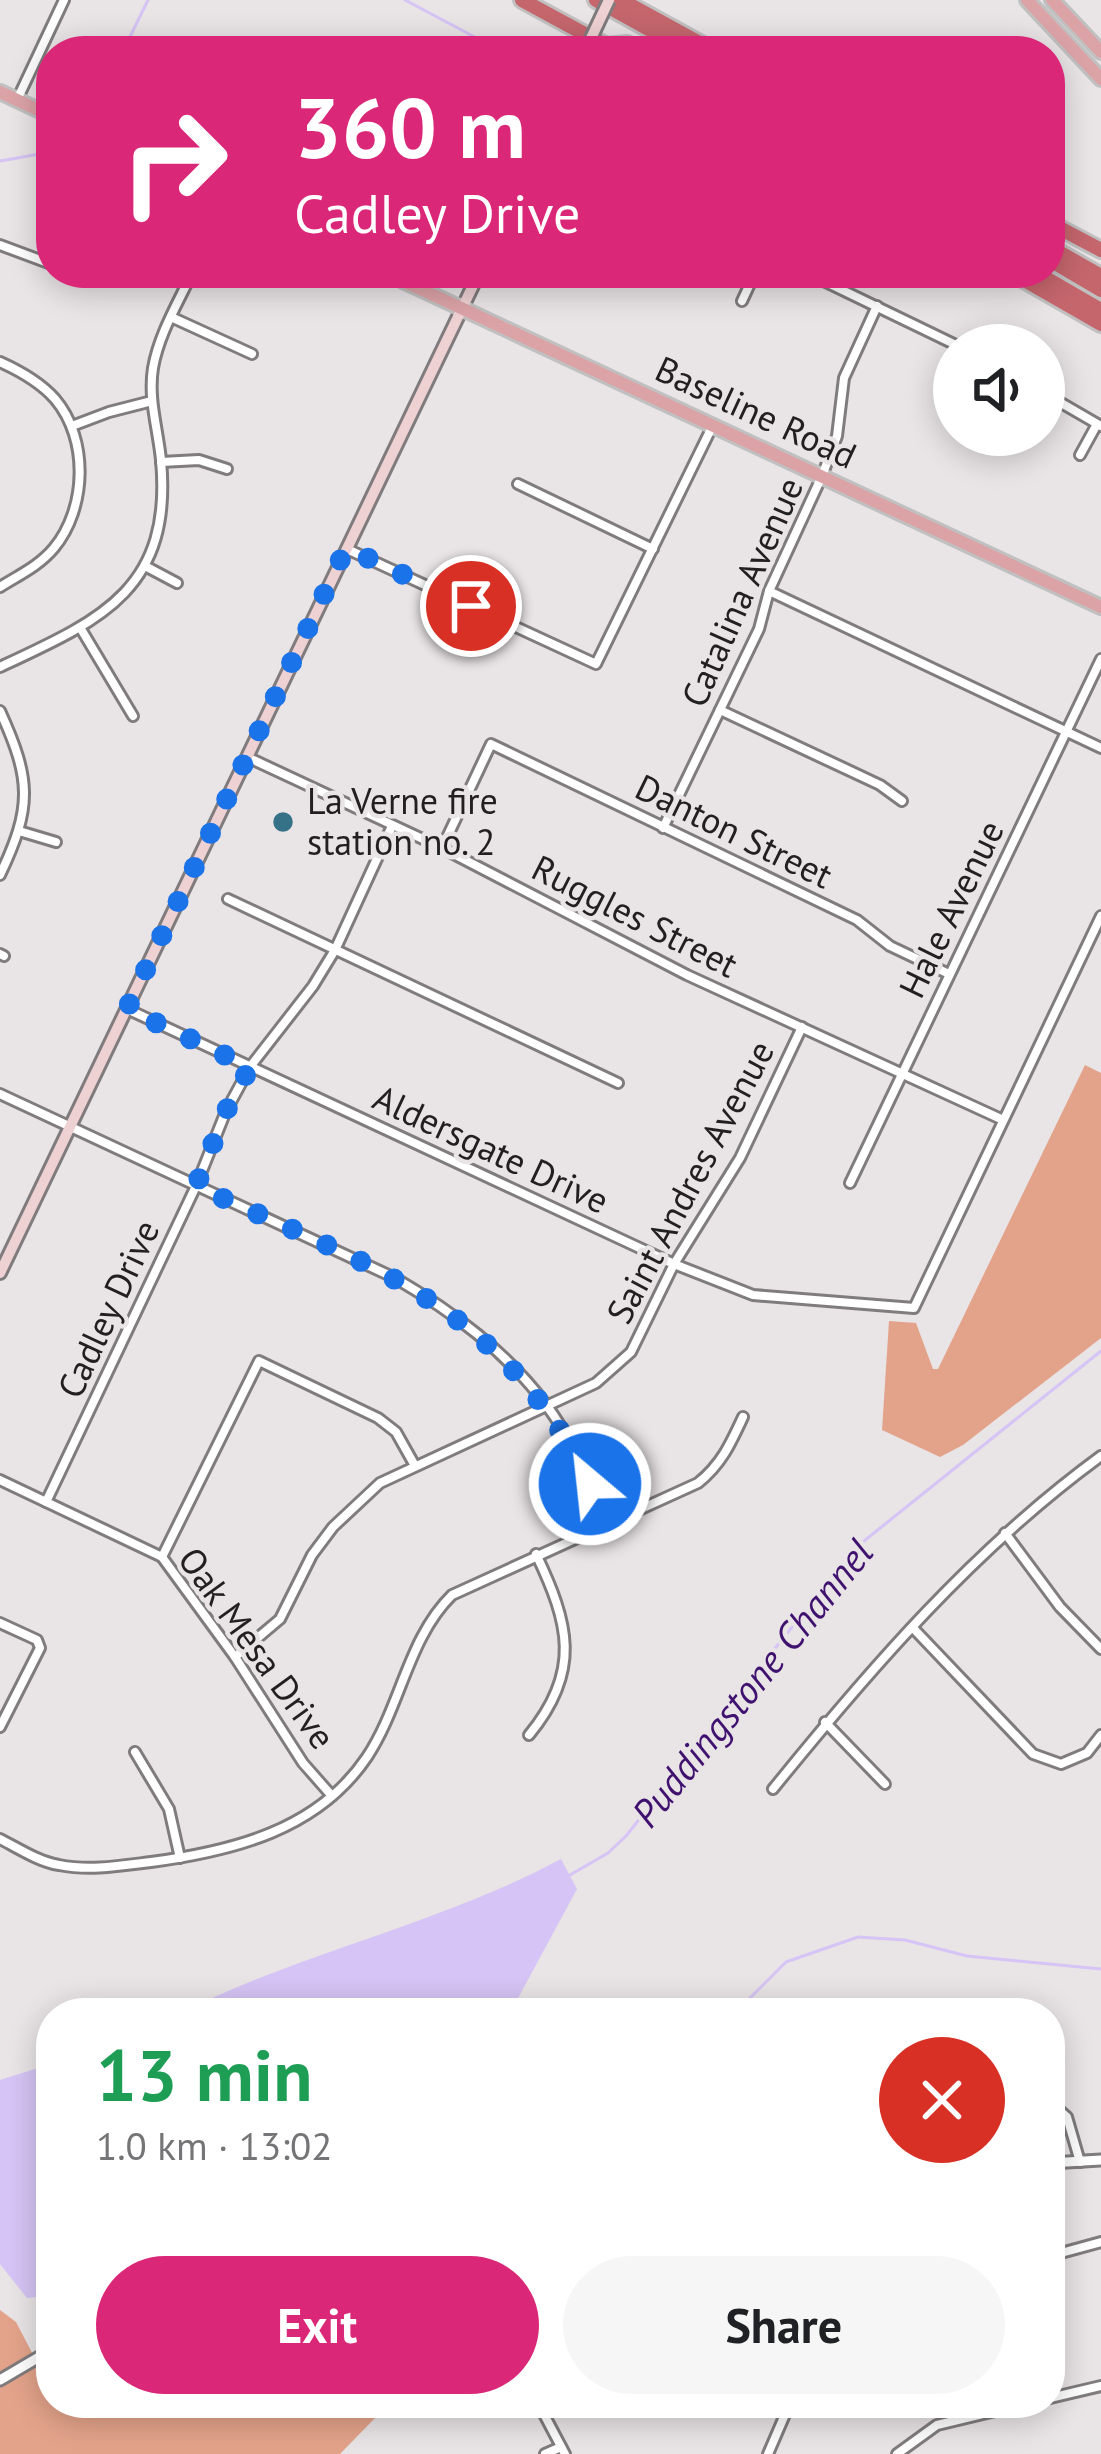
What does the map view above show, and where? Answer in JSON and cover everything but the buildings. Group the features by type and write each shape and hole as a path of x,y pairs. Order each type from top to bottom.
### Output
{"highway":[{"path":"522,0 590,36"},
{"path":"596,0 661,36"},
{"path":"621,0 687,36"},
{"path":"1065,231 1101,250"},
{"path":"1065,256 1101,276"},
{"path":"1065,269 1101,290"},
{"path":"1039,288 1101,323"},
{"path":"1063,288 1101,310"}],"main road":[{"path":"592,36 609,0"},
{"path":"1027,0 1063,36"},
{"path":"1052,0 1101,52"},
{"path":"1065,38 1099,72"},
{"path":"0,92 36,109"},
{"name":"Baseline Road","path":"419,288 1101,607"},
{"path":"0,1273 472,288"}],"street":[{"path":"47,36 64,0"},
{"path":"17,100 36,60"},
{"path":"0,245 36,258"},
{"path":"0,667 81,629 119,602 145,566 160,514 154,362 185,288"},
{"path":"742,301 748,288"},
{"path":"839,288 933,334"},
{"name":"Catalina Avenue","path":"663,828 759,629 769,591 822,476 838,436 844,378 877,306"},
{"path":"171,317 252,354"},
{"path":"0,362 37,383 55,400 72,426 79,482 65,532 34,567 0,586"},
{"path":"72,426 152,401"},
{"path":"1065,405 1099,425 1080,455"},
{"path":"346,548 596,664 713,425"},
{"path":"161,462 199,460 226,469"},
{"path":"518,484 653,549"},
{"path":"145,566 177,583"},
{"path":"769,591 1101,748"},
{"path":"81,629 134,716"},
{"name":"Hale Avenue","path":"850,1183 1101,659"},
{"path":"720,710 880,785 902,801"},
{"path":"0,711 25,779 19,831 0,875"},
{"name":"Danton Street","path":"442,848 491,744 857,920 890,946 949,974"},
{"name":"Ruggles Street","path":"247,757 442,848 688,975 1001,1119"},
{"name":"Cadley Drive","path":"46,1502 196,1186 226,1111 250,1067 335,950 392,826"},
{"path":"19,831 56,842"},
{"path":"228,899 618,1083"},
{"path":"1001,1119 1101,916"},
{"name":"Aldersgate Drive","path":"127,1009 674,1264 753,1295 914,1309 1001,1119"},
{"name":"Saint Andres Avenue","path":"235,1658 280,1618 333,1527 380,1483 596,1383 632,1352 674,1264 740,1158 802,1027"},
{"path":"0,1094 395,1278 439,1304 506,1360 546,1406 572,1446 609,1523"},
{"path":"163,1558 259,1360 378,1418 396,1432 413,1464"},
{"path":"0,1839 54,1865 98,1869 180,1858 257,1840 298,1821 350,1781 385,1728 435,1611 452,1594 698,1483 714,1470 743,1417"},
{"path":"773,1789 825,1722 1005,1533 1101,1456"},
{"name":"Oak Mesa Drive","path":"0,1480 163,1558 303,1763 332,1796"},
{"path":"1005,1533 1060,1607 1101,1649"},
{"path":"529,1735 545,1716 560,1683 567,1651 560,1609 536,1553"},
{"path":"0,1623 40,1644 0,1727"},
{"path":"913,1628 1033,1754 1061,1764 1087,1753 1101,1735"},
{"path":"825,1722 884,1784"},
{"path":"135,1752 169,1809 180,1858"},
{"path":"1065,2115 1080,2162"},
{"path":"1065,2162 1101,2160"},
{"path":"1065,2252 1101,2242"},
{"path":"0,2380 36,2359"},
{"path":"1065,2394 1101,2386"},
{"path":"545,2454 563,2451 546,2418"},
{"path":"768,2454 784,2418"},
{"path":"897,2454 937,2425 966,2418"}],"shaded area":[{"path":"1085,1065 1101,1073 1101,1338 963,1445 940,1457 882,1430 889,1321 916,1323 933,1369 938,1369"},
{"path":"561,1859 577,1889 518,1998 214,1998 274,1972 515,1882"},
{"path":"36,2069 36,2297 27,2298 0,2264 0,2080"},
{"path":"0,2310 16,2322 36,2360 36,2418 375,2418 340,2454 0,2454"}],"waterway":[{"path":"130,36 148,0"},
{"path":"405,0 473,36"},
{"path":"0,161 36,155"},
{"name":"Puddingstone Channel","path":"570,1875 608,1853 626,1836 854,1549 1101,1351"},
{"path":"750,1998 786,1962 858,1937 905,1940 967,1956 1101,1969"}],"place":[{"name":"La Verne fire station no. 2","path":"283,822"}],"route":[{"path":"471,606 346,548 127,1009 250,1067 226,1111 196,1186 395,1278 439,1304 506,1360 546,1406 590,1484"}]}
